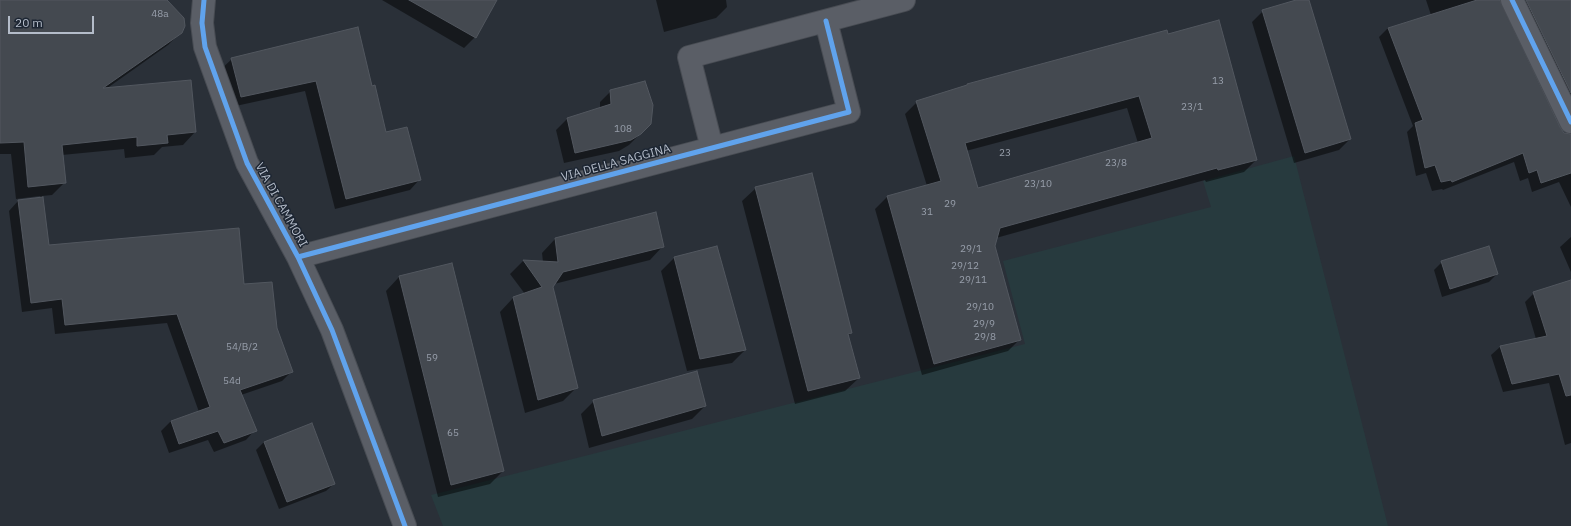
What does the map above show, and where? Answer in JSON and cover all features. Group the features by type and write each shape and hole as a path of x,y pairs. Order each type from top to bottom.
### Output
{"street":[{"name":"VIA DI CAMMORI","path":"204,0 202,24 205,47 247,163 298,257 332,330 405,526"},
{"path":"712,148 689,57 904,0"},
{"path":"1512,0 1571,122"},
{"name":"VIA DELLA SAGGINA","path":"298,257 849,112 826,21"}],"green space":[{"path":"1294,156 1388,526 443,526 431,495 1025,344 1003,261 1211,207 1203,181"}],"building":[{"path":"0,0 167,0 184,18 185,26 182,33 103,88 191,80 196,132 167,135 168,143 137,146 137,137 62,145 66,183 28,187 24,142 0,143"},
{"path":"409,0 497,0 476,38"},
{"path":"1296,0 1309,0 1351,139 1305,153 1262,10"},
{"path":"1477,0 1500,0 1560,127 1564,133 1571,134 1571,173 1541,183 1537,170 1529,173 1523,153 1452,182 1451,180 1441,182 1435,165 1425,168 1415,123 1423,120 1388,28"},
{"path":"1526,0 1571,0 1571,93"},
{"path":"1219,20 1257,160 1218,170 1217,168 1000,228 995,246 1021,340 934,364 887,196 941,181 916,101 967,84 1167,30 1168,34","holes":["1139,96 1152,138 978,188 965,143"]},
{"path":"358,27 372,86 375,85 386,132 407,127 421,180 346,199 316,81 241,97 231,58"},
{"path":"645,81 653,105 651,124 641,134 631,140 575,153 567,118 611,104 610,90"},
{"path":"812,173 852,333 848,334 860,378 808,391 755,187"},
{"path":"43,197 49,245 239,228 244,284 272,282 277,328 293,372 240,390 257,431 224,443 218,431 179,444 171,421 210,407 177,314 65,325 62,299 31,303 18,200"},
{"path":"656,212 664,247 563,272 553,287 578,388 538,400 513,297 542,287 523,260 558,262 555,238"},
{"path":"717,246 746,350 700,359 674,257"},
{"path":"1489,246 1498,274 1450,289 1441,261"},
{"path":"452,263 504,471 451,485 399,276"},
{"path":"1571,280 1571,395 1566,396 1559,374 1512,384 1500,346 1547,336 1533,292"},
{"path":"697,371 706,406 602,436 593,400"},
{"path":"312,423 335,484 287,502 264,442"}],"cycle path":[{"path":"204,0 202,23 205,47 247,163 298,257 332,330 405,526"},
{"path":"1512,0 1571,122"},
{"path":"298,257 849,112 826,21"}]}
